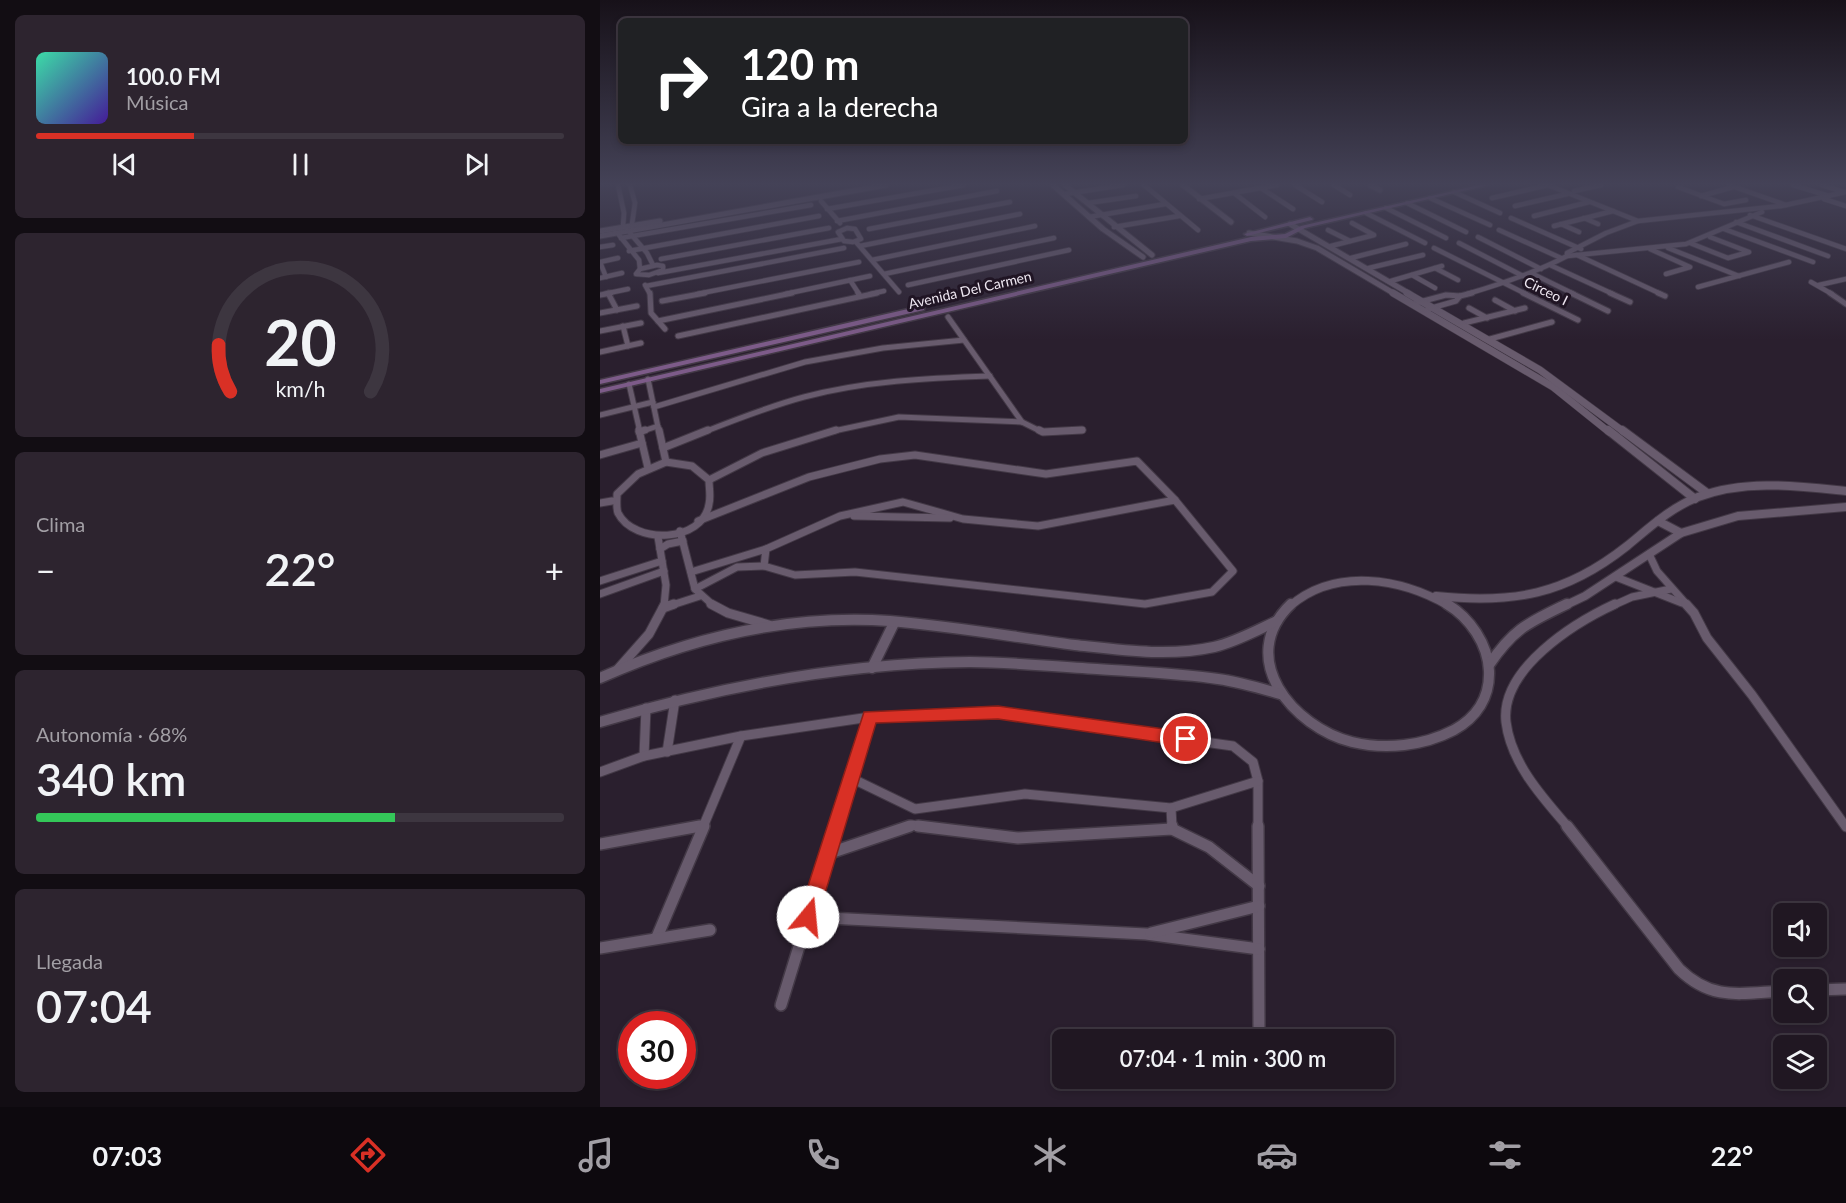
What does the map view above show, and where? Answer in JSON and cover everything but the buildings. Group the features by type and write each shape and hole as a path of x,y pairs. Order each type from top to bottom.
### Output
{"main road":[{"name":"Avenida Del Carmen","path":"857,327 998,290 1233,237"},
{"name":"Avenida Del Carmen","path":"600,382 695,364 1251,239 1274,237"},
{"path":"998,290 1008,295"},
{"name":"Avenida Del Carmen","path":"600,391 695,364"}],"street":[{"path":"620,237 629,251 639,260 640,268 636,274 640,275 650,293 651,314 665,329"},
{"path":"633,237 651,259 653,265"},
{"path":"629,251 707,237"},
{"path":"661,260 784,237"},
{"path":"841,237 845,242 858,244 898,237"},
{"path":"640,268 653,265 664,268 841,237"},
{"path":"640,275 841,237"},
{"path":"858,244 860,237"},
{"path":"872,260 981,237"},
{"path":"1113,237 1143,257"},
{"path":"1128,237 1152,255"},
{"path":"1268,237 1297,240 1313,246 1553,387 1695,499"},
{"path":"1314,237 1493,341 1565,387 1707,493"},
{"path":"1341,237 1350,241"},
{"path":"1313,246 1367,237"},
{"path":"1413,237 1425,243"},
{"path":"1478,237 1541,268"},
{"path":"1515,237 1564,257 1589,252 1667,247 1710,237 1749,252 1728,258 1690,243"},
{"path":"1553,237 1589,252"},
{"path":"1412,304 1446,295 1460,296 1504,283 1550,265 1567,253 1599,237"},
{"path":"1745,237 1813,262"},
{"path":"1776,237 1828,256"},
{"path":"1814,237 1846,249"},
{"path":"884,274 1054,238"},
{"path":"1120,242 1131,239"},
{"path":"1036,242 1048,255"},
{"path":"1459,243 1523,276"},
{"path":"858,244 899,292"},
{"path":"1351,258 1406,244"},
{"path":"600,247 613,245"},
{"path":"1674,246 1741,275"},
{"path":"1667,247 1741,275"},
{"path":"646,286 844,248"},
{"name":"Circeo I","path":"1434,248 1578,320"},
{"path":"1649,249 1690,267 1666,274"},
{"path":"908,285 1069,250"},
{"path":"823,252 832,267"},
{"path":"1369,268 1423,255"},
{"path":"1577,255 1665,296"},
{"path":"618,258 600,262 603,277 622,273"},
{"path":"662,301 859,262"},
{"path":"1698,287 1788,262"},
{"path":"1550,265 1630,302"},
{"path":"1391,281 1442,266"},
{"path":"658,273 664,268"},
{"path":"1435,268 1458,280"},
{"path":"1531,273 1608,311"},
{"path":"1412,275 1436,288"},
{"path":"657,321 870,276"},
{"path":"1819,285 1846,279"},
{"path":"850,280 860,296"},
{"path":"1811,282 1846,304"},
{"path":"1388,290 1401,287"},
{"path":"600,295 628,289"},
{"path":"678,336 884,291"},
{"path":"608,293 617,310"},
{"path":"1423,311 1456,301 1460,296"},
{"path":"1495,300 1515,311"},
{"path":"600,313 637,306"},
{"path":"1469,308 1487,318"},
{"path":"1464,324 1525,308"},
{"path":"948,318 1022,422"},
{"path":"600,331 641,322"},
{"path":"1484,347 1493,341 1552,322"},
{"path":"623,326 628,346"},
{"path":"600,416 654,404 805,362 883,348 964,340"},
{"path":"600,352 641,343"},
{"path":"663,448 738,418 824,392 900,380 990,376"},
{"path":"648,379 666,462"},
{"path":"629,384 648,468"},
{"path":"709,480 762,453 822,433 899,417 1022,422 1043,432 1083,430"},
{"path":"639,432 658,426"},
{"path":"600,455 642,443"},
{"path":"691,572 736,563 764,566 795,575 855,572 1145,604 1212,592 1233,571 1175,500 1137,461 1046,474 915,455 880,459 809,477 698,521 680,531 658,537 627,531 616,524 610,513 612,501 635,474 666,462 692,466 709,480 710,499 707,510 698,521"},
{"path":"1430,595 1489,601 1523,598 1552,592 1578,581 1601,567 1658,521 1707,493 1776,485 1846,491"},
{"path":"840,516 963,519 1038,526 1175,500"},
{"path":"600,503 612,501"},
{"path":"663,608 698,592 736,563 840,516 903,502 963,519"},
{"path":"1489,665 1504,643 1524,625 1570,605 1681,533 1738,516 1846,507"},
{"path":"1658,521 1681,533"},
{"path":"680,531 698,592 721,610 771,626"},
{"path":"616,671 648,635 663,608 667,594 658,537"},
{"path":"660,549 683,541"},
{"path":"764,566 766,549"},
{"path":"1649,554 1657,571 1699,621 1707,638 1752,695 1846,827"},
{"path":"600,581 662,561"},
{"path":"600,594 664,571"},
{"path":"1616,577 1686,605"},
{"path":"1360,580 1393,583 1430,595 1453,608 1474,630 1488,655 1490,681 1481,707 1458,730 1423,744 1382,747 1341,738 1305,719 1280,694 1267,665 1268,637 1281,613 1302,596 1329,585 1360,580"},
{"path":"1671,589 1628,598 1559,637 1539,653 1510,690 1505,720 1519,760 1542,794 1659,942 1681,974 1707,991 1773,991"},
{"path":"600,678 705,640 771,626 818,620 894,623 1109,649 1168,653 1215,647 1277,621"},
{"path":"872,668 894,623"},
{"path":"600,722 675,700 742,685 872,668 971,662 1185,675 1235,682 1280,694"},
{"path":"667,752 675,700"},
{"path":"644,756 646,708"},
{"path":"600,772 644,756 741,736 870,717 998,712 1233,746 1253,762 1258,781 1259,1029"},
{"path":"781,1005 870,717"},
{"path":"657,937 741,736"},
{"path":"851,778 915,809 1025,794 1172,808 1258,781"},
{"path":"1172,808 1172,829"},
{"path":"600,844 704,825"},
{"path":"827,854 912,825 1018,838 1172,829 1209,847 1259,886"},
{"path":"1146,934 1259,906"},
{"path":"808,917 1146,934 1259,950"},
{"path":"600,948 710,930"},
{"path":"1827,989 1846,988"}],"route":[{"path":"808,917 870,717 998,712 1186,739"}]}
